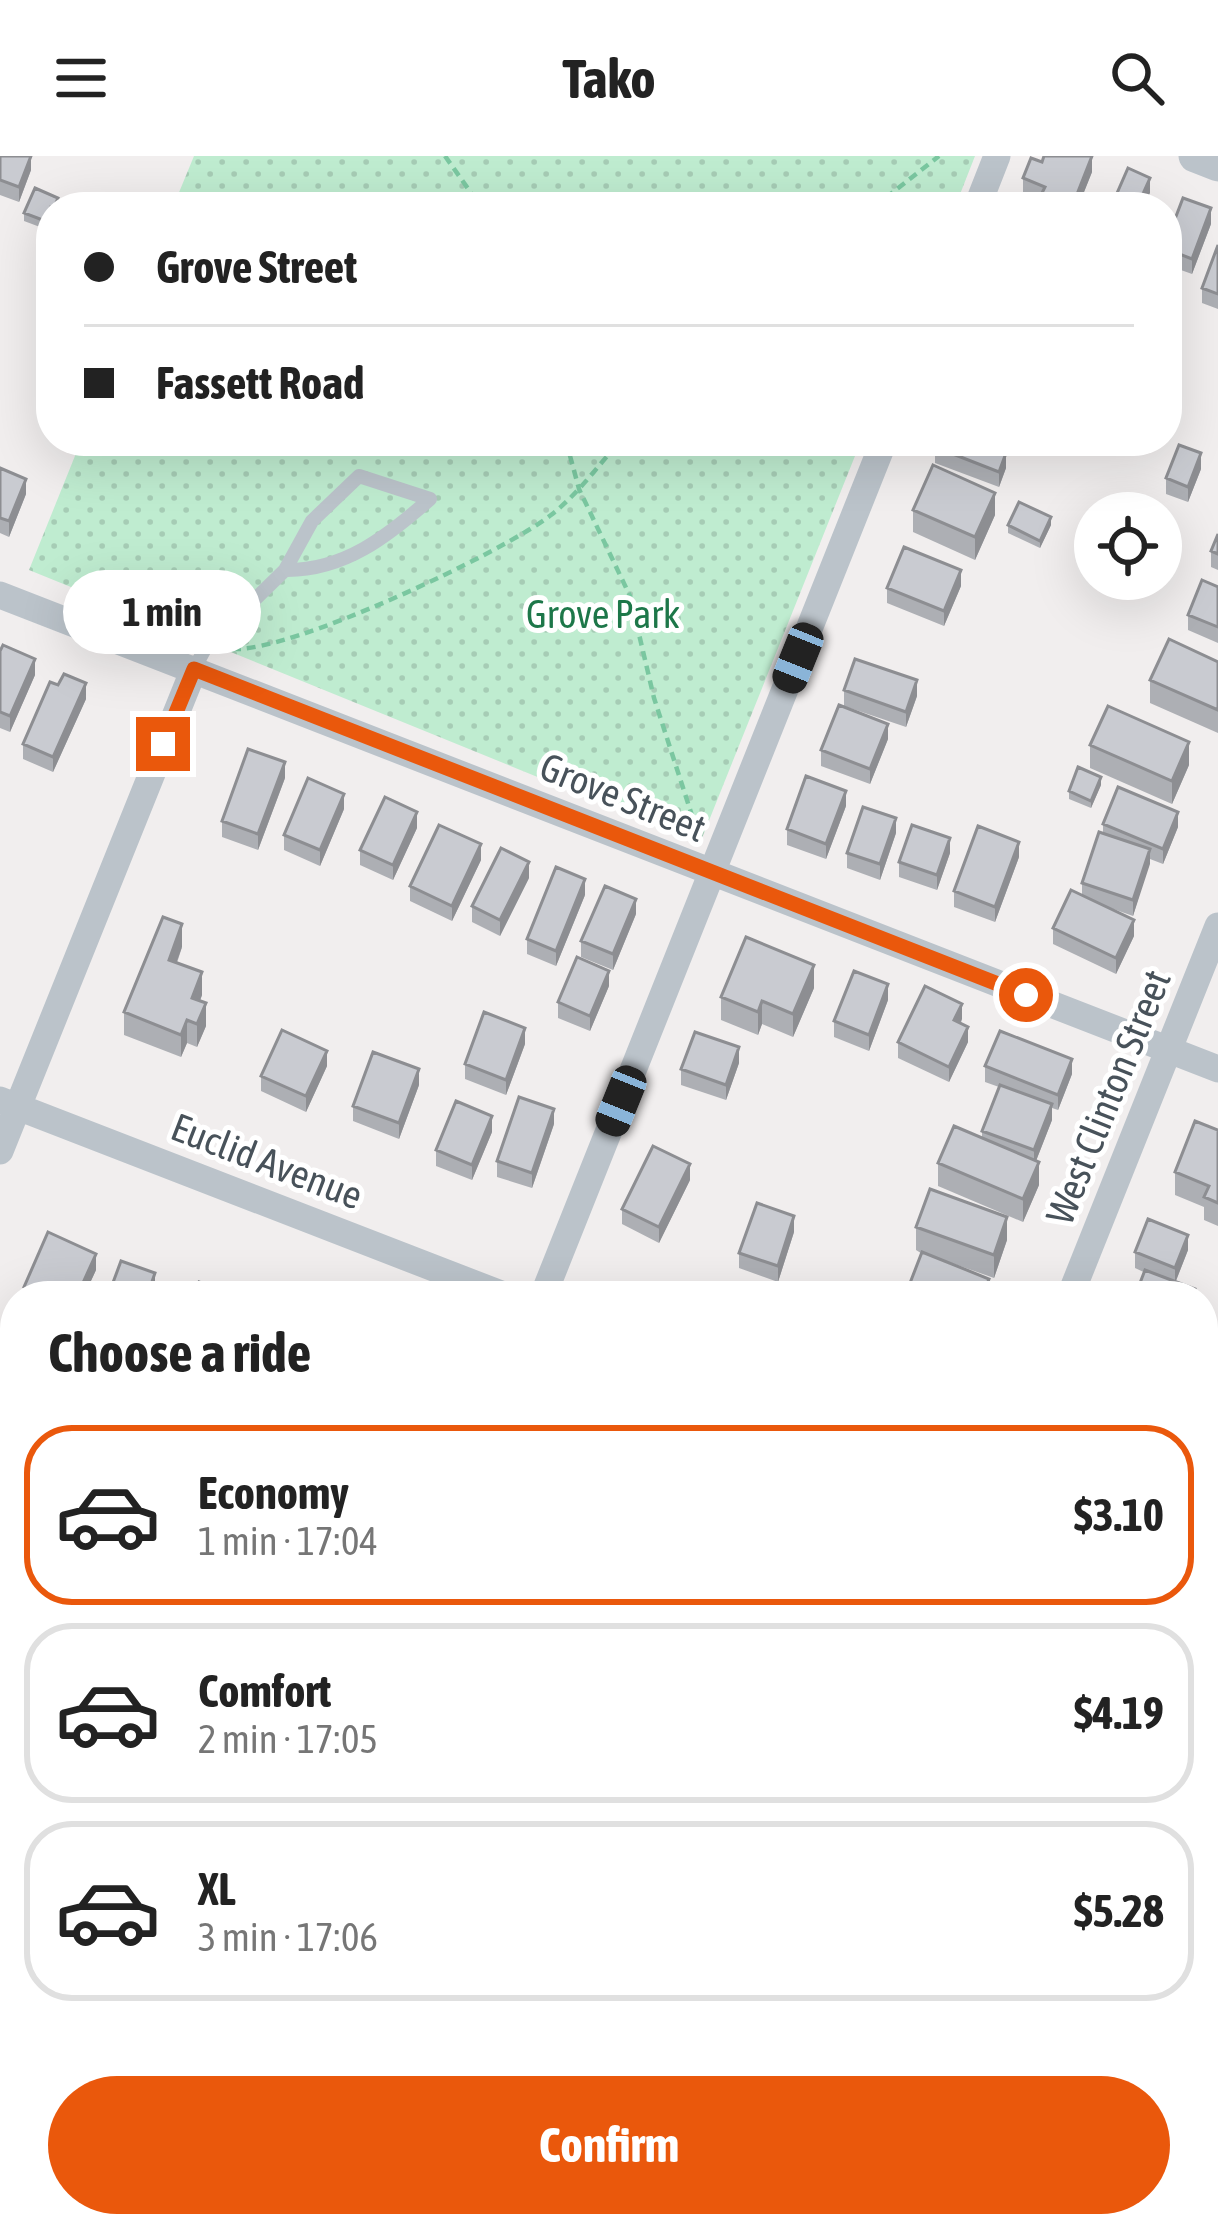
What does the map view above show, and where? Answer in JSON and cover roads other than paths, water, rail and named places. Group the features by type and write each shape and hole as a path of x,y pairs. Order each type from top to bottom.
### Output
{"street":[{"path":"983,192 997,156"},
{"path":"1196,156 1218,165"},
{"path":"549,1281 878,456"},
{"name":"Grove Street","path":"0,595 200,658 711,875 1218,1069"},
{"path":"0,1151 9,1103 200,658"},
{"name":"West Clinton Street","path":"1076,1281 1218,926"},
{"name":"Euclid Avenue","path":"9,1103 467,1281"}],"lane":[{"path":"200,658 285,570 312,521 359,476 430,499 379,544 307,570 285,570"}],"park label":[{"name":"Grove Park","path":"603,614"}]}
